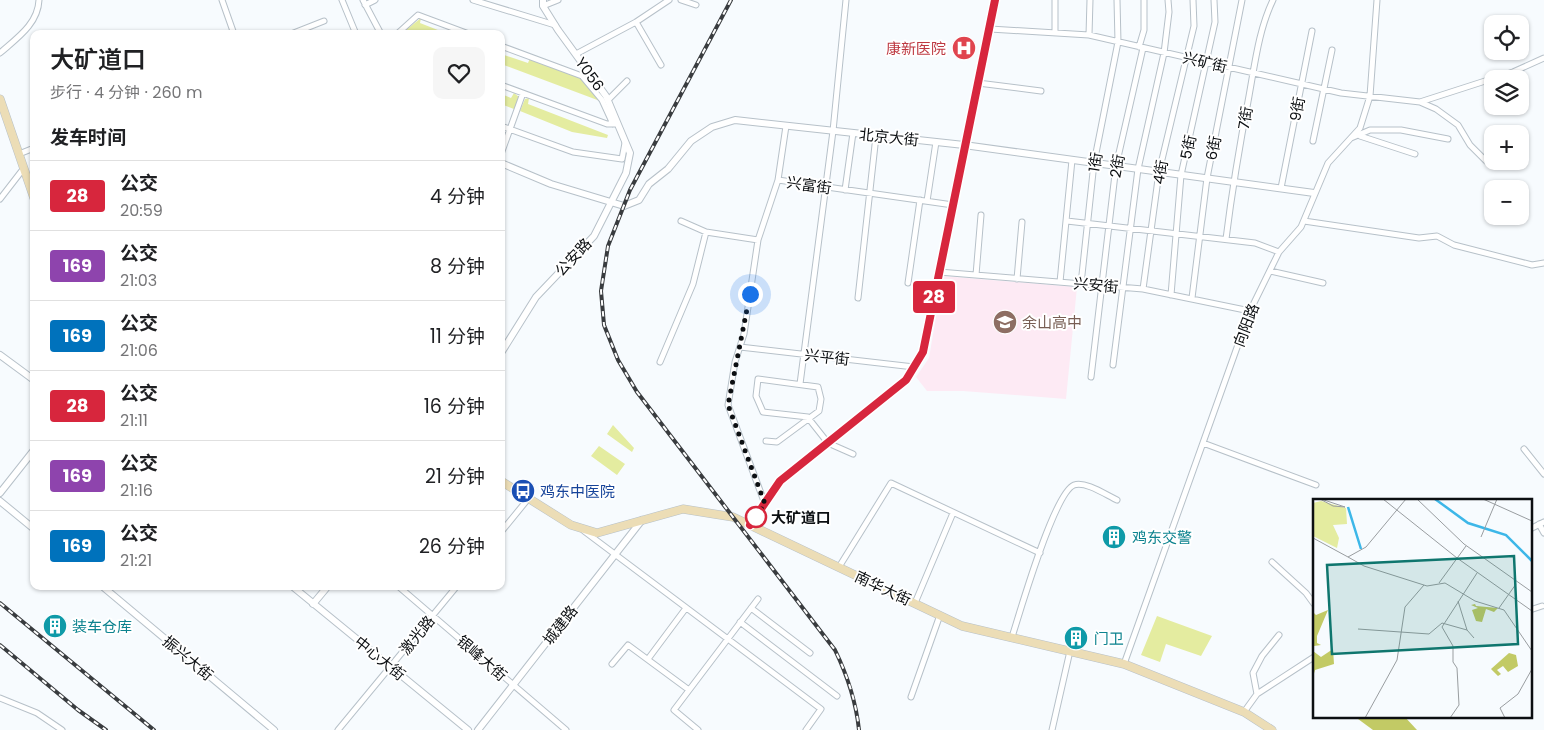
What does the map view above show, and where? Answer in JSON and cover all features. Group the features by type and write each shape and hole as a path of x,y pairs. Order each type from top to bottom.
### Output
{"main road":[{"path":"0,99 30,186"},
{"name":"南华大街","path":"505,484 528,499 584,530 597,533 608,532 643,519 683,509 733,517 962,626 1124,664 1244,712 1272,730"}],"street":[{"path":"0,53 26,30 38,12 39,0"},
{"path":"222,0 233,30"},
{"path":"342,0 354,30"},
{"path":"375,0 364,2 379,30"},
{"path":"473,0 555,25"},
{"path":"543,3 558,0"},
{"path":"576,54 636,22 668,0"},
{"path":"681,0 696,6"},
{"path":"800,384 802,354 833,131 846,0"},
{"path":"750,525 780,481 906,380 923,352 995,0"},
{"path":"1055,0 1055,33"},
{"path":"1089,35 1090,0"},
{"name":"1街","path":"1081,284 1094,163 1118,42 1117,0"},
{"name":"2街","path":"1091,377 1116,166 1141,48 1144,30 1144,0"},
{"path":"1113,365 1138,169 1164,53 1169,12 1168,0"},
{"name":"4街","path":"1143,289 1159,172 1194,26 1193,0"},
{"name":"5街","path":"1171,295 1182,175 1216,22 1214,0"},
{"name":"6街","path":"1192,298 1207,178 1242,0"},
{"name":"7街","path":"1226,239 1233,182 1253,73 1265,18 1274,0"},
{"name":"向阳路","path":"1124,664 1250,311 1279,252 1301,227 1328,163 1360,128 1370,96 1377,0"},
{"name":"Y056","path":"543,3 555,25 608,100 615,124 630,153"},
{"path":"401,30 418,15 458,30"},
{"path":"301,30 324,21"},
{"path":"636,22 661,65"},
{"name":"兴矿街","path":"990,29 1089,35 1324,89 1420,102"},
{"name":"9街","path":"1281,188 1312,31"},
{"path":"505,47 582,76 602,100 615,124"},
{"path":"1313,141 1332,50"},
{"path":"1420,102 1513,72 1544,58"},
{"path":"608,100 627,81"},
{"path":"978,83 1041,91"},
{"path":"505,86 615,124"},
{"path":"505,143 523,93"},
{"path":"1420,102 1436,109 1458,125 1470,145 1484,159"},
{"name":"北京大街","path":"505,165 551,184 624,206 639,200 649,184 668,169 691,141 712,127 735,120 964,145 1314,193"},
{"path":"778,180 786,126"},
{"path":"505,127 573,152 622,159 625,142"},
{"path":"1351,138 1360,136 1370,130 1401,130 1448,138"},
{"path":"845,190 853,133"},
{"path":"858,298 876,136"},
{"path":"1360,136 1415,154"},
{"path":"927,201 936,142"},
{"path":"19,154 30,150"},
{"name":"公安路","path":"505,347 536,297 594,236 626,173 630,153"},
{"path":"1060,282 1068,221 1072,160"},
{"path":"0,200 24,168"},
{"name":"兴富街","path":"765,504 728,405 735,362 744,334 758,240 778,180 952,205"},
{"path":"908,283 920,200"},
{"path":"976,275 981,215"},
{"path":"681,221 706,232 758,240"},
{"path":"1068,221 1255,243 1279,252"},
{"path":"1304,221 1419,238 1437,236 1454,245 1532,265 1544,263"},
{"path":"1017,279 1022,222"},
{"path":"660,362 693,284 706,232"},
{"path":"1270,271 1323,284"},
{"name":"兴安街","path":"939,272 1143,289 1250,311"},
{"name":"兴平街","path":"740,347 914,367"},
{"path":"0,355 30,377"},
{"path":"766,441 777,442 809,419 819,410 821,399 818,387 758,378 756,396 763,412 809,419 828,443 853,454"},
{"path":"1203,443 1316,485"},
{"path":"1524,448 1544,474"},
{"path":"0,493 30,455"},
{"path":"839,567 891,483 1040,553"},
{"path":"1012,638 1052,517 1065,491 1075,485 1084,485 1117,500"},
{"path":"505,527 528,499"},
{"path":"0,501 30,526"},
{"path":"915,603 953,513"},
{"name":"城建路","path":"478,730 643,519"},
{"path":"1542,523 1544,533"},
{"path":"584,530 821,709 806,730"},
{"path":"1272,562 1306,593 1313,603"},
{"name":"振兴大街","path":"107,590 274,730"},
{"name":"中心大街","path":"297,590 468,730"},
{"path":"314,604 325,590"},
{"name":"银峰大街","path":"403,590 566,730"},
{"name":"激光路","path":"338,730 454,590"},
{"path":"698,730 674,710 758,599"},
{"path":"1532,609 1542,606"},
{"path":"648,659 686,608"},
{"path":"751,608 810,652"},
{"path":"911,697 940,615"},
{"path":"740,622 837,696"},
{"path":"1257,694 1253,672 1262,656 1279,636"},
{"path":"612,664 628,645 689,690"},
{"path":"1052,730 1070,651"},
{"path":"1244,712 1257,694 1313,658"},
{"path":"0,698 37,713 62,730"}],"shaded area":[{"name":"余山高中","path":"943,276 1077,287 1066,399 963,391 927,391 916,377 929,358"}],"green space":[{"path":"421,18 420,23 438,30 411,30 406,30"},
{"path":"505,55 528,63 530,58 581,77 600,101 505,65"},
{"path":"514,93 519,97 514,109 505,106 505,96 511,98"},
{"path":"529,98 528,104 608,135 607,138 572,132 520,111 525,99"},
{"path":"613,425 634,448 632,452 607,434"},
{"path":"599,446 625,464 617,475 591,456"},
{"path":"1157,616 1212,636 1201,656 1166,644 1160,662 1141,655"},
{"path":"1357,718 1406,718 1417,730 1373,730"}],"railway":[{"path":"731,0 630,190 608,246 601,291 604,325 618,360 637,392 835,650 851,689 859,730"},
{"path":"0,603 154,730"},
{"path":"0,645 78,710 106,730"}],"bus line":[{"name":"28","path":"750,525 780,481 906,380 923,352 995,0"}],"place":[{"name":"康新医院","path":"964,48"},
{"name":"余山高中","path":"1005,322"},
{"name":"鸡东中医院","path":"523,491"},
{"name":"大矿道口","path":"756,517"},
{"name":"鸡东交警","path":"1114,537"},
{"name":"装车仓库","path":"55,626"},
{"name":"门卫","path":"1076,638"}],"route":[{"path":"750,294 744,334 735,362 728,405 765,504 756,517"}]}
